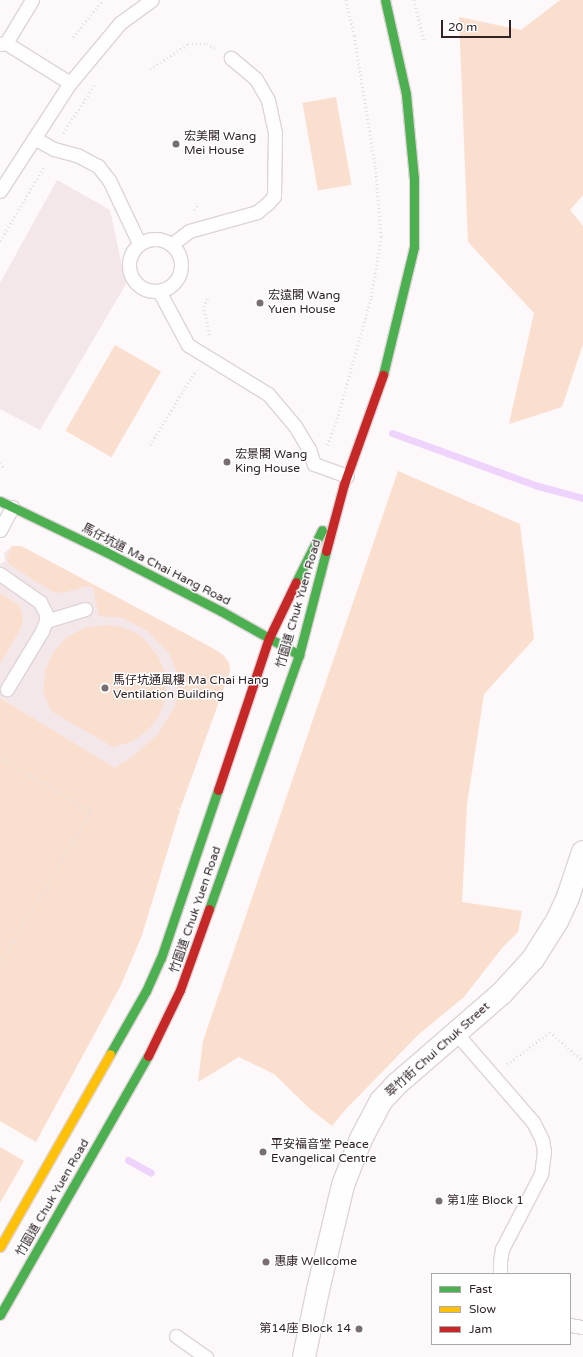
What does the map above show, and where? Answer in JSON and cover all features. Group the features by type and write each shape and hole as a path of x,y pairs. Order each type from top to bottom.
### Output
{"main road":[{"path":"385,0 406,94"},
{"name":"竹園道 Chuk Yuen Road","path":"0,1247 146,991 161,958 270,638 345,480 384,373 407,274"},
{"name":"竹園道 Chuk Yuen Road","path":"0,1315 165,1024 180,990 299,656 345,480"},
{"name":"馬仔坑道 Ma Chai Hang Road","path":"0,502 119,559 270,638 299,656"}],"street":[{"name":"翠竹街 Chui Chuk Street","path":"304,1357 343,1185 361,1139 381,1101 397,1084 501,994 532,959 557,921 570,891 583,852"}],"lane":[{"path":"32,0 3,44 70,83"},
{"path":"0,191 12,176 34,138 70,83 120,23 152,0"},
{"path":"172,244 189,231 257,212 274,196 276,181 276,133 268,100 256,79 232,58"},
{"path":"406,94 423,168 424,238 423,247 407,274"},
{"path":"34,138 54,149 78,155 98,166 109,180 139,243"},
{"path":"156,238 172,244 181,259 180,272 174,283 159,291 150,291 142,288 135,282 130,275 128,266 129,257 133,249 139,243 147,239 156,238"},
{"path":"159,291 188,345 268,394 295,426 309,449 314,464 345,480"},
{"path":"0,530 12,507"},
{"path":"0,574 40,602 46,614 46,621 7,689"},
{"path":"46,621 85,609"},
{"path":"456,1033 533,1122 542,1140 544,1151 541,1174 502,1249 500,1273"},
{"path":"571,1325 583,1327"},
{"path":"176,1336 206,1357"}],"path":[{"path":"73,37 103,0"},
{"path":"320,466 337,419 371,297 381,237 375,166 354,36 346,0"},
{"path":"414,0 425,44"},
{"path":"150,69 188,44 207,44 232,58"},
{"path":"0,241 71,120"},
{"path":"150,445 206,356 211,342 204,306 208,299"},
{"path":"0,463 4,468"},
{"path":"0,757 91,812 0,964"},
{"path":"505,1066 550,1032 583,1061"}],"shaded area":[{"path":"560,0 583,0 583,195 570,210 583,226 583,344 562,407 509,424 534,313 468,242 459,17 521,30"},
{"path":"336,97 351,185 318,191 303,103"},
{"path":"57,180 110,210 126,284 40,430 0,409 0,283"},
{"path":"115,345 161,372 111,457 66,431"},
{"path":"398,471 520,524 534,639 484,694 467,804 462,902 522,911 518,932 502,948 464,997 419,1034 346,1109 332,1126 309,1108 274,1074 239,1057 198,1082 203,1041"},
{"name":"馬仔坑通風樓 Ma Chai Hang Ventilation Building","path":"12,546 21,546 214,649 223,655 229,663 230,671 180,809 0,698 0,664 20,630 19,605 0,593 0,564 5,561 4,553"},
{"path":"12,546 21,546 214,649 223,655 229,663 230,671 180,809 171,804 180,810 142,935 121,985 36,1142 0,1121 0,698 115,768 136,754 158,734 175,707 178,675 169,653 148,631 123,618 99,616 93,588 89,586 62,593 51,591 9,564 7,559"},
{"path":"0,593 19,605 23,617 20,630 0,664"},
{"name":"馬仔坑通風樓 Ma Chai Hang Ventilation Building","path":"106,625 124,628 141,636 158,656 165,673 166,696 160,714 149,729 131,742 113,747 51,711 43,691 46,668 53,653 66,638 84,628"},
{"path":"0,1147 24,1161 0,1203"}],"waterway":[{"path":"392,433 538,486 583,498"},
{"path":"128,1160 151,1173"}],"traffic: fast":[{"path":"383,375 414,247 414,179 406,94 385,0"},
{"path":"0,501 106,552 221,611 299,655"},
{"path":"296,582 322,530"},
{"path":"209,909 299,655 326,551"},
{"path":"110,1054 146,991 161,958 218,790"},
{"path":"0,1315 148,1056"}],"traffic: slow":[{"path":"0,1247 110,1054"}],"traffic: jam":[{"path":"326,551 344,484 383,375"},
{"path":"218,790 269,638 296,582"},
{"path":"148,1056 180,990 209,909"}],"place":[{"name":"宏美閣 Wang Mei House","path":"176,144"},
{"name":"宏遠閣 Wang Yuen House","path":"260,303"},
{"name":"宏景閣 Wang King House","path":"227,462"},
{"name":"馬仔坑通風樓 Ma Chai Hang Ventilation Building","path":"105,688"},
{"name":"平安福音堂 Peace Evangelical Centre","path":"263,1152"},
{"name":"第1座 Block 1","path":"439,1201"},
{"name":"惠康 Wellcome","path":"266,1262"},
{"name":"第14座 Block 14","path":"359,1329"}]}
